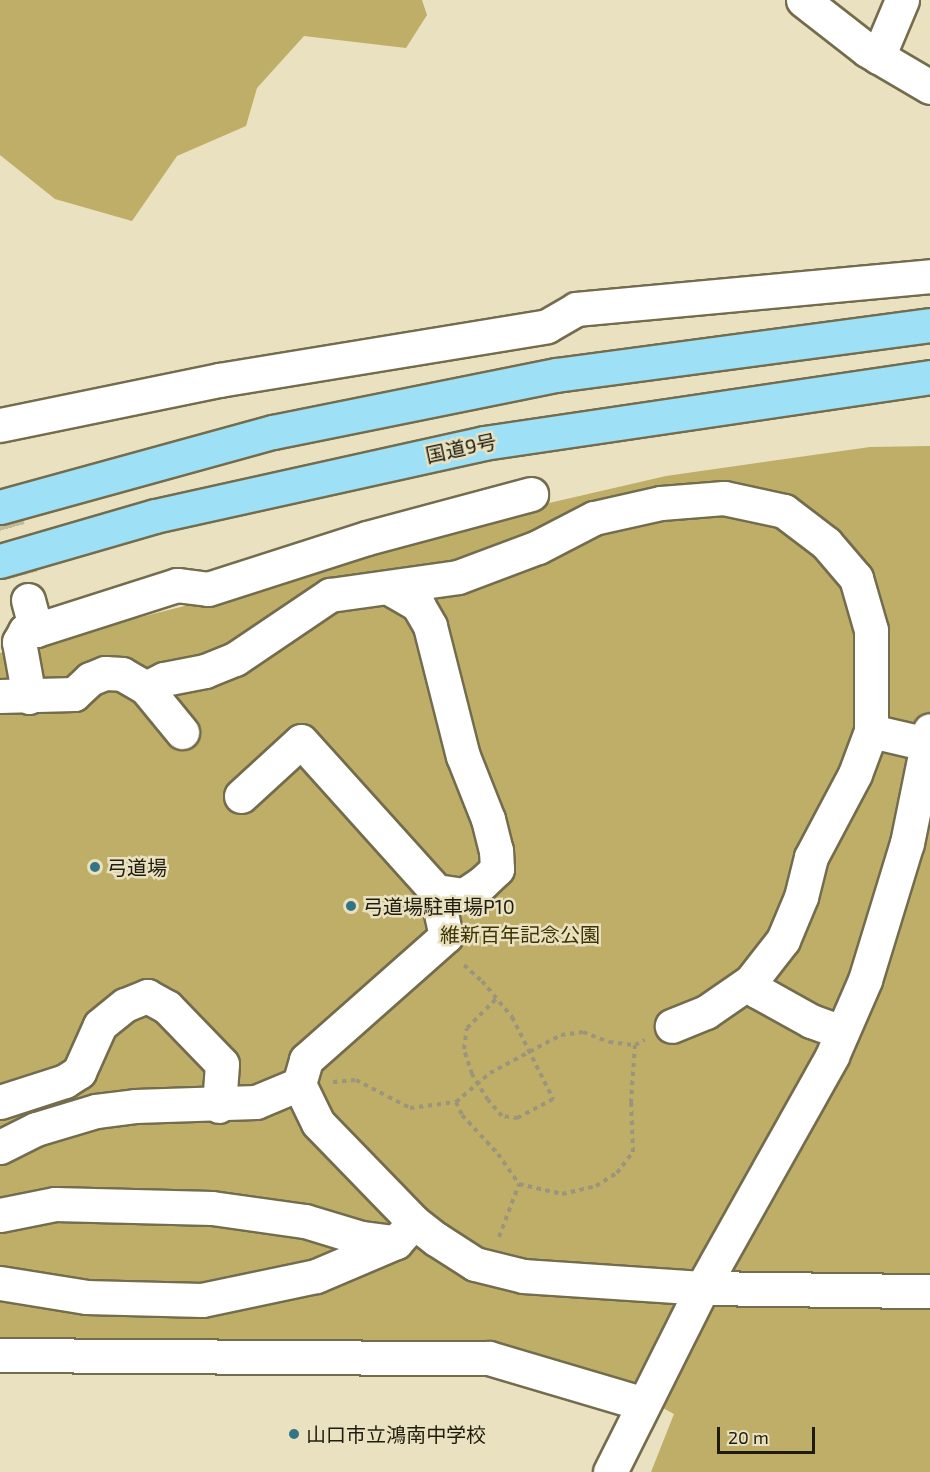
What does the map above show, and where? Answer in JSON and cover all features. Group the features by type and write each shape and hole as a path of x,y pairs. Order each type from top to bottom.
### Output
{"highway":[{"path":"0,507 273,432 556,375 930,325"},
{"name":"国道9号","path":"0,561 155,516 484,442 930,377"}],"street":[{"path":"803,0 878,57 930,87"},
{"path":"878,57 902,0"},
{"path":"0,425 219,380 536,328 576,309 930,276"},
{"path":"182,732 146,688 122,674 105,673 90,680 74,694 14,696 19,642 32,615 177,585 208,589 367,538 531,494"},
{"path":"146,688 164,679 206,671 235,659 330,595 388,588 484,569 594,518 661,503 724,498 784,511 826,543 856,578 871,630 871,731 855,774 811,857 801,897 783,940 751,981 706,1012 672,1026"},
{"path":"388,588 418,605 430,626 463,756 488,819 496,850 496,869 482,883 464,895 436,891"},
{"path":"610,1472 641,1403 842,1032 887,915 908,843 929,737 871,731"},
{"path":"241,796 301,741 436,891 446,936 306,1060 299,1084 318,1123 405,1232 475,1264 523,1276 702,1288 930,1291"},
{"path":"751,981 766,996 842,1032"},
{"path":"0,1102 65,1081 79,1072 100,1025 125,1005 147,996 167,1007 204,1041 222,1064 219,1106"},
{"path":"0,1147 36,1129 96,1111 135,1106 219,1106 256,1102 299,1084"},
{"path":"0,1215 56,1204 212,1208 305,1221 361,1238 405,1232"},
{"path":"0,1283 86,1297 202,1300 316,1276 405,1232"},
{"path":"0,1355 489,1358 641,1403"}],"path":[{"path":"440,942 496,999 512,1017 553,1099 518,1118 502,1116 478,1083 464,1049 467,1028 496,999"},
{"path":"299,1084 356,1080 410,1108 456,1102 478,1083 528,1051 561,1035 583,1032 609,1042 635,1045 672,1026"},
{"path":"456,1102 462,1115 498,1154 519,1184 562,1194 586,1191 618,1173 633,1152 631,1103 635,1045"},
{"path":"489,1268 519,1184"}],"green space":[{"path":"0,0 422,0 427,15 406,48 304,36 257,88 246,126 177,156 132,221 55,199 0,155"},
{"name":"維新百年記念公園","path":"930,446 930,1472 651,1472 674,1414 599,1373 502,1343 0,1337 0,653 282,581 467,522 666,476 870,447"}],"tunnel":[{"path":"0,496 28,600"}],"place":[{"name":"弓道場","path":"95,867"},
{"name":"弓道場駐車場P10","path":"351,906"},
{"name":"山口市立鴻南中学校","path":"294,1434"}]}
